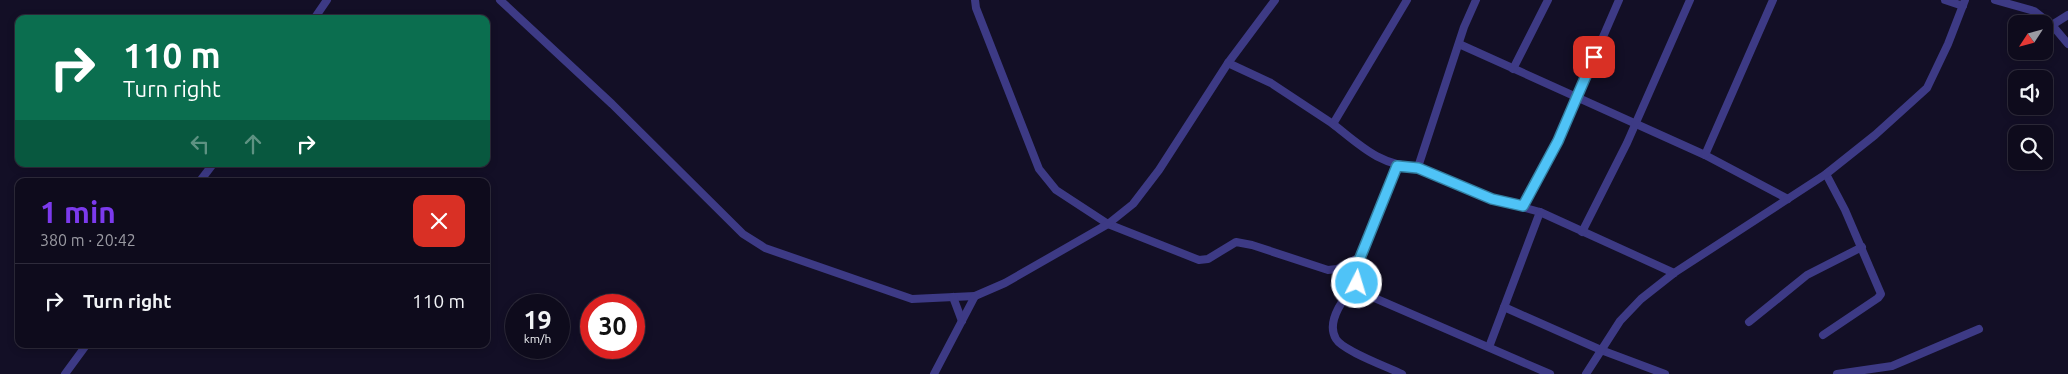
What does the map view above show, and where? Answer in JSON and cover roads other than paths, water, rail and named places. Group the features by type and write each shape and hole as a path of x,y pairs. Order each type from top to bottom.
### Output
{"street":[{"path":"317,15 327,0"},
{"path":"500,0 612,104 743,234 765,248 912,299 975,296 1005,283 1108,224 1132,204 1159,170 1228,62 1275,0"},
{"path":"975,0 976,8 1039,169 1056,190 1108,224 1199,260 1208,259 1236,242 1252,245 1328,270 1337,269 1360,258"},
{"path":"1332,124 1407,0"},
{"path":"1418,168 1459,44 1476,0"},
{"path":"1514,69 1548,0"},
{"path":"1523,206 1558,141 1619,0"},
{"path":"1582,232 1635,124 1690,0"},
{"path":"1705,155 1773,0"},
{"path":"1586,374 1620,322 1640,299 1674,273 1826,174 1875,135 1927,88 1948,44 1964,3 1945,0"},
{"path":"1995,0 2034,11 2039,15"},
{"path":"2053,24 2068,15"},
{"path":"2053,26 2068,44"},
{"path":"1459,44 1705,155 1788,198"},
{"path":"1228,62 1271,84 1332,124 1381,160 1397,166 1418,168 1492,199 1540,212 1674,273"},
{"path":"1397,166 1356,270 1357,283 1363,293 1550,374"},
{"path":"202,178 210,167"},
{"path":"1823,335 1878,298 1881,294 1862,247 1826,174"},
{"path":"1489,347 1540,212"},
{"path":"1749,322 1807,275 1862,247"},
{"path":"1357,283 1345,296 1337,311 1333,325 1335,338 1345,348 1402,374"},
{"path":"934,374 975,296"},
{"path":"953,297 962,321"},
{"path":"1504,307 1601,350 1665,374"},
{"path":"1837,374 1892,366 1979,329"},
{"path":"65,374 83,348"}]}
